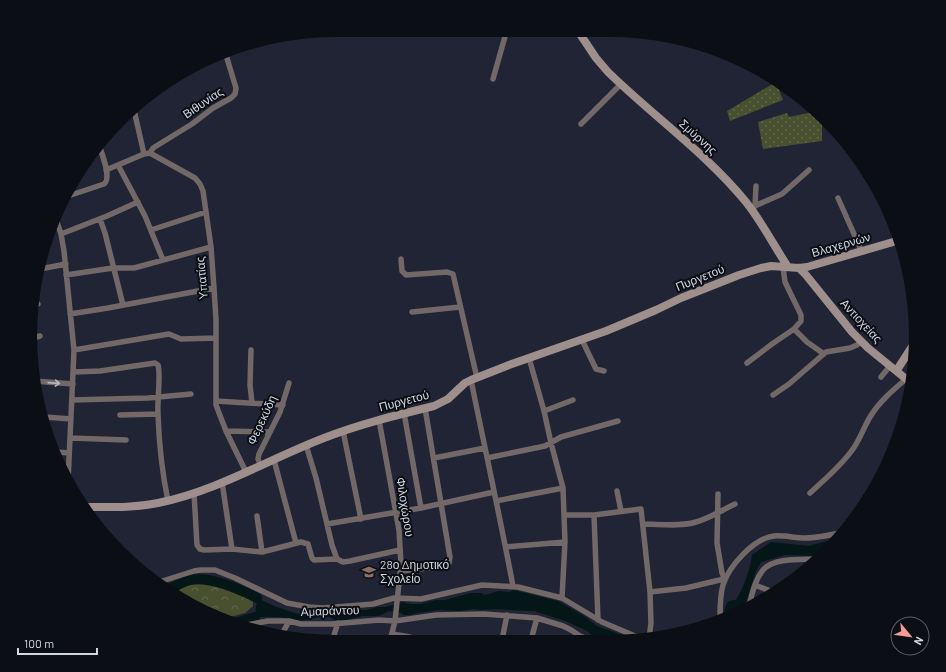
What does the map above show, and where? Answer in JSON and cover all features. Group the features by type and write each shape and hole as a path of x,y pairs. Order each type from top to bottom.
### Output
{"street":[{"path":"493,79 505,37"},
{"name":"Σμύρνης","path":"582,37 602,66 712,166 753,207 785,267"},
{"name":"Βιθυνίας","path":"147,153 183,130 213,108 234,96 236,88 227,58"},
{"path":"581,124 621,84"},
{"path":"106,170 147,153 135,115"},
{"path":"73,194 107,182 108,179 101,152"},
{"name":"Υπατίας","path":"147,153 197,179 203,191 211,247 214,288 217,410 246,472"},
{"path":"118,165 138,202 163,260"},
{"path":"753,207 782,194 810,170"},
{"path":"753,207 756,186"},
{"path":"838,198 862,252"},
{"path":"61,234 138,202"},
{"path":"151,230 206,212"},
{"path":"100,219 105,233 123,305"},
{"path":"58,226 66,264 74,350 68,469"},
{"name":"Βλαχερνών","path":"785,267 799,268 821,264 894,242"},
{"path":"66,275 113,268 134,268 211,247"},
{"path":"401,258 402,271 406,275 447,272 452,273 454,277 474,379 485,448 513,586"},
{"path":"45,268 66,264"},
{"path":"747,363 800,323 801,317 786,282 785,267"},
{"name":"Πυργετού","path":"91,507 132,506 168,501 194,493 261,466 306,445 343,431 434,406 448,399 465,383 474,379 628,323 681,298 739,275 761,268 785,267"},
{"name":"Αντιοχείας","path":"799,268 861,341 905,379"},
{"path":"70,314 214,288"},
{"path":"412,312 460,307"},
{"path":"794,329 807,342 824,354"},
{"path":"74,350 163,334 169,334 181,339 216,338"},
{"path":"582,340 596,369 604,371"},
{"path":"773,395 789,384 824,354 850,348 857,345 861,341"},
{"path":"251,350 250,385 252,403"},
{"path":"881,377 894,368 908,350"},
{"path":"529,358 563,488 565,542 562,598"},
{"path":"74,372 100,371 157,364 159,366 158,414 162,467 168,501"},
{"path":"41,382 73,384"},
{"name":"Φερεκύδη","path":"261,466 258,456 283,405 289,383"},
{"path":"810,493 845,459 858,441 876,408 892,390 905,383"},
{"path":"72,400 158,397 191,394"},
{"path":"544,411 573,400"},
{"path":"216,401 283,405"},
{"path":"401,571 445,566 449,563 450,557 425,408"},
{"path":"120,415 158,414"},
{"path":"404,414 421,508"},
{"path":"48,417 71,419"},
{"name":"Φιλοχώρου","path":"379,420 399,530 401,571 392,634"},
{"path":"487,458 545,446 561,437 618,421"},
{"path":"226,431 270,432"},
{"path":"343,431 361,519"},
{"path":"70,438 126,440"},
{"path":"306,445 337,559"},
{"path":"434,458 485,448"},
{"path":"61,452 69,452"},
{"path":"274,460 296,543"},
{"path":"222,482 232,549"},
{"path":"496,501 563,488"},
{"path":"617,490 621,511"},
{"path":"327,524 421,508 494,492"},
{"path":"194,493 197,545 200,549 232,549 262,552 302,542 308,544 314,560 337,559 343,562 400,550"},
{"path":"718,494 717,543 724,580 720,613"},
{"path":"643,524 690,524 707,518 735,504"},
{"path":"564,515 594,515 641,509 650,592 650,632"},
{"path":"594,515 598,620"},
{"path":"257,516 262,552"},
{"path":"650,592 686,588 724,580 742,556 756,544 767,538 780,536 815,538 834,534"},
{"path":"506,547 565,542"},
{"path":"751,600 755,585 764,569 769,565 784,561 808,560"},
{"path":"164,580 194,571 209,570 228,575 281,601 298,606 317,608 336,608 373,604 398,598 425,598 482,585 513,586 535,590 562,598 598,620 630,634"},
{"path":"755,585 768,590"},
{"name":"Αμαράντου","path":"253,623 263,621 289,621 301,624 338,623 395,620 436,615 484,614 537,618 567,628 578,635"},
{"path":"503,635 507,615"},
{"path":"532,635 537,618"},
{"path":"284,630 289,621"},
{"path":"334,635 338,623"},
{"path":"392,634 398,635"}],"green space":[{"path":"772,84 779,89 783,100 730,121 727,111"},
{"path":"787,113 789,117 809,113 822,126 822,141 763,149 758,122"},
{"path":"197,581 212,582 240,591 253,598 253,606 245,613 233,616 204,604 176,589"}],"shaded area":[{"path":"827,541 812,556 785,555 761,562 756,571 746,602 725,612 726,605 732,600 736,600 742,590 752,555 771,542 809,546"},
{"path":"513,590 558,601 584,616 597,626 620,635 591,635 587,631 565,621 534,611 497,609 474,609 460,611 439,610 410,615 403,615 401,613 389,611 379,616 363,616 346,620 335,620 326,615 296,622 281,617 255,617 257,598 274,606 298,614 338,610 366,610 377,607 386,607 403,602 420,604 436,600 445,600 471,593 481,593 485,595 499,591 510,592"}],"waterway":[{"path":"173,587 190,580 207,580 225,584 257,598"},
{"path":"244,620 255,617"}],"place":[{"name":"28ο Δημοτικό Σχολείο","path":"369,572"}]}
